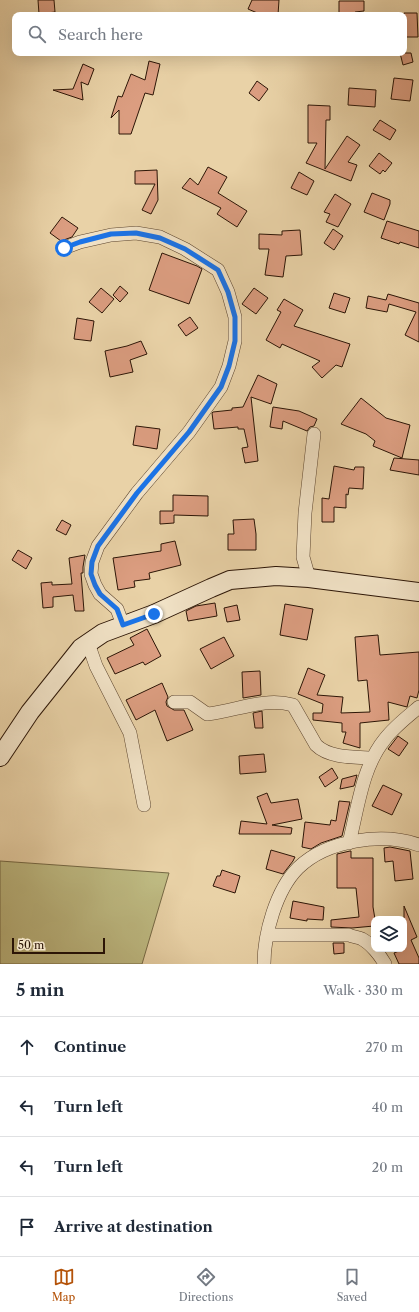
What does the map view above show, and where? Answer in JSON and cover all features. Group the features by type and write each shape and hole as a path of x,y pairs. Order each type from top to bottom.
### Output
{"main road":[{"path":"0,757 30,712 81,648 103,633 154,614 230,580 276,576 309,578 419,592"}],"street":[{"path":"64,248 111,234 136,233 160,238 185,249 218,270 228,292 235,317 235,341 229,366 221,387 189,432 137,493 98,546 92,562 91,574 95,585 100,594 117,609 123,625"},
{"path":"309,578 303,557 304,513 314,434"},
{"path":"88,643 96,666 130,733 144,805"},
{"path":"174,702 190,702 207,714 270,702 292,705 316,745 321,750 349,757 372,758"},
{"path":"349,842 367,771 372,758 384,739 394,728 419,708"},
{"path":"264,964 267,935 279,896 288,880 298,868 308,860 333,847 349,842 371,839 389,839 419,845"},
{"path":"267,935 349,935 362,939 370,945 382,958 385,964"}],"shaded area":[{"path":"0,861 169,873 142,964 0,964"}],"building":[{"path":"38,0 54,0 55,12 39,12"},
{"path":"252,0 279,0 278,12 255,12 248,9"},
{"path":"339,1 364,1 364,11 339,12"},
{"path":"407,13 417,13 418,37 407,37"},
{"path":"407,53 411,53 413,62 403,65 401,56 407,56"},
{"path":"149,61 160,64 153,95 145,93 131,134 119,134 119,110 111,118 118,96 122,97 131,74 145,80"},
{"path":"83,64 94,69 88,85 81,82 83,100 53,90 73,89"},
{"path":"394,78 413,80 410,101 391,99"},
{"path":"257,81 268,89 259,101 249,93"},
{"path":"349,88 376,90 375,107 348,105"},
{"path":"308,105 330,106 330,120 326,120 325,169 347,136 360,145 348,162 357,165 351,181 306,163 317,143 308,143"},
{"path":"380,120 396,130 390,140 373,130"},
{"path":"379,153 392,163 385,172 383,170 380,174 369,166"},
{"path":"208,167 227,177 218,193 247,211 237,227 217,214 221,208 182,188 190,178 198,185"},
{"path":"157,170 158,200 151,214 142,210 155,184 135,184 135,171"},
{"path":"299,172 314,181 307,195 291,188"},
{"path":"372,193 390,200 384,220 364,212"},
{"path":"335,194 351,204 338,227 326,222 330,214 324,212"},
{"path":"62,217 78,228 72,237 61,241 50,233"},
{"path":"387,221 419,231 419,248 400,242 399,244 381,238"},
{"path":"333,229 343,236 334,250 324,243"},
{"path":"300,230 302,255 286,256 283,277 265,275 269,249 259,249 259,234 282,235 282,231"},
{"path":"162,253 202,269 189,304 149,290"},
{"path":"120,286 128,293 120,302 113,295"},
{"path":"101,288 114,299 102,313 89,302"},
{"path":"254,288 268,298 256,314 242,304"},
{"path":"334,293 350,298 345,313 329,308"},
{"path":"388,294 419,303 419,342 405,335 416,312 389,304 387,312 366,308 368,296 386,300"},
{"path":"284,299 303,310 294,326 350,344 342,367 336,365 322,378 312,367 320,361 282,344 280,348 266,340 281,312 277,310"},
{"path":"190,317 198,328 186,336 178,325"},
{"path":"77,318 94,321 91,341 74,339"},
{"path":"141,341 147,354 130,360 133,372 110,377 105,351"},
{"path":"258,375 277,384 271,404 251,397 258,461 245,463 242,448 248,447 244,429 238,429 238,427 214,429 212,413 243,407"},
{"path":"361,398 386,418 410,425 402,458 373,446 375,441 366,434 341,424"},
{"path":"273,407 299,411 317,419 314,426 310,427 307,431 283,421 282,429 270,427"},
{"path":"136,426 160,429 157,449 133,445"},
{"path":"394,458 419,460 419,475 390,470"},
{"path":"334,466 354,470 355,467 364,467 363,489 349,488 348,495 346,494 346,508 334,507 334,522 322,522 322,498 329,499"},
{"path":"173,495 208,496 208,516 174,515 174,523 160,524 160,511 173,511"},
{"path":"254,519 256,550 228,550 228,534 234,534 233,520"},
{"path":"62,520 71,525 66,535 56,530"},
{"path":"175,541 181,565 149,573 150,579 134,581 135,587 118,590 113,558 161,551 161,544"},
{"path":"18,550 32,558 26,569 12,560"},
{"path":"85,555 83,573 81,573 84,611 75,611 73,595 53,597 53,607 43,608 41,583 52,582 52,585 72,584 69,558"},
{"path":"215,603 217,616 188,621 186,611 196,606"},
{"path":"285,604 313,609 307,640 280,635"},
{"path":"237,605 240,620 227,622 224,608"},
{"path":"147,629 161,656 145,665 143,662 115,674 107,658 134,645 130,638"},
{"path":"378,635 380,655 419,652 419,690 417,698 410,696 407,707 388,702 389,720 360,723 360,748 343,743 346,732 342,732 342,723 313,720 313,713 322,713 323,704 298,694 308,668 325,675 317,695 343,697 341,713 370,712 367,680 358,681 355,637"},
{"path":"224,637 234,656 211,669 200,649"},
{"path":"260,671 261,695 243,698 242,672"},
{"path":"162,683 168,697 166,702 167,706 174,710 184,710 193,730 167,741 155,710 136,720 126,700"},
{"path":"262,711 263,728 255,728 253,713"},
{"path":"398,736 408,743 399,756 388,749"},
{"path":"264,754 266,772 240,774 239,756"},
{"path":"332,768 338,778 325,787 319,777"},
{"path":"357,775 354,786 340,789 342,779"},
{"path":"383,785 402,794 392,815 372,806"},
{"path":"267,793 271,803 298,799 302,819 272,825 292,828 291,834 239,834 241,821 267,824 257,797"},
{"path":"339,801 350,802 342,836 321,843 311,849 302,847 305,822 330,825 331,820 336,821"},
{"path":"390,847 410,851 413,879 395,881 393,861 385,862 384,848"},
{"path":"271,850 295,857 283,874 266,869"},
{"path":"351,851 351,858 373,858 373,907 374,916 371,916 371,926 352,928 331,927 331,920 359,917 356,888 337,888 337,854"},
{"path":"222,870 240,876 235,893 213,886 217,876 220,876"},
{"path":"293,901 324,907 323,920 307,919 307,921 290,918"},
{"path":"404,906 417,937 411,940 419,958 419,964 399,964 394,953 407,952 407,916 404,916"},
{"path":"333,943 344,943 344,953 334,954"}],"route":[{"path":"64,248 111,234 136,233 160,238 185,249 218,270 228,292 235,317 235,341 229,366 221,387 189,432 137,493 98,546 92,562 92,580 100,594 117,609 123,625 154,614"}]}
